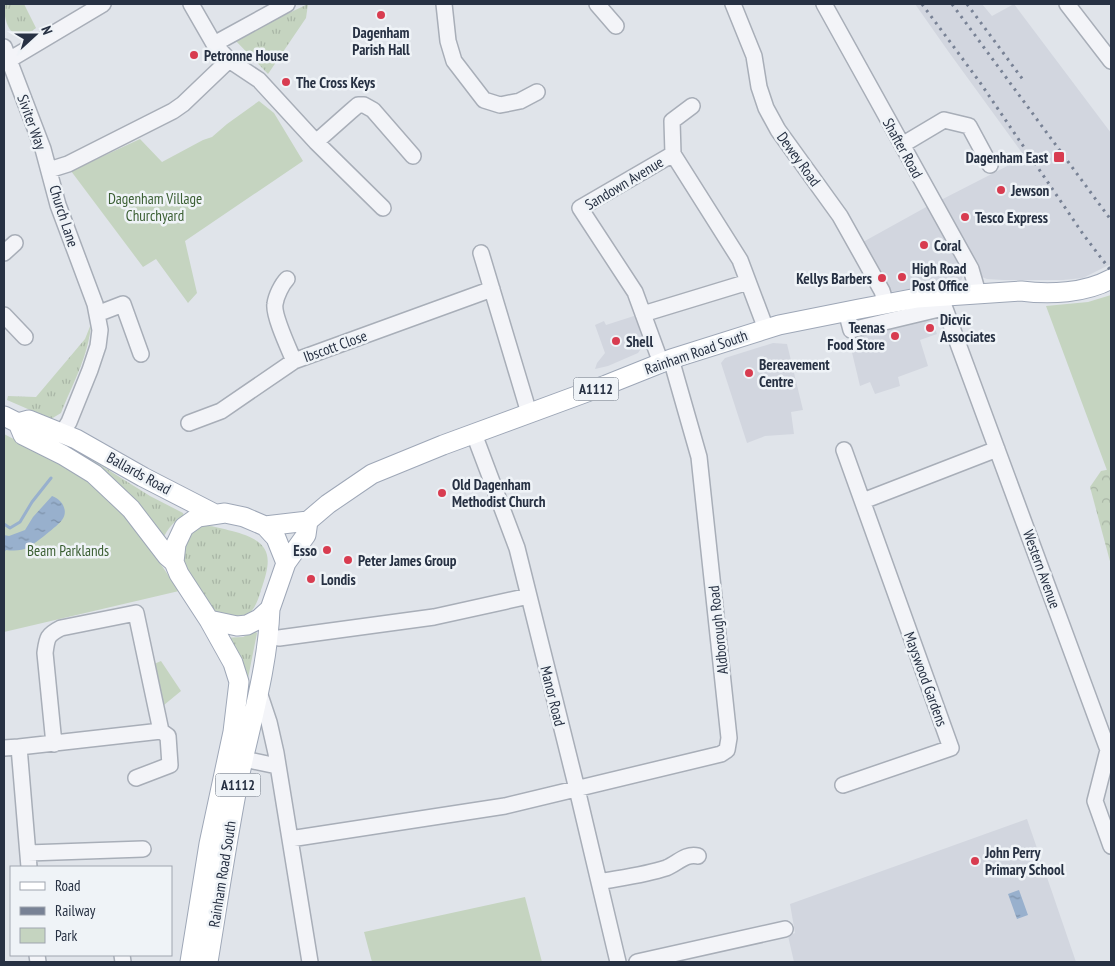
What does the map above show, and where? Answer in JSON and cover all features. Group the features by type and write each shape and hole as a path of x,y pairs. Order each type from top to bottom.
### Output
{"main road":[{"name":"Rainham Road South","path":"286,563 306,535 308,521 328,504 372,474 666,361 766,329 846,311 917,298 941,302 978,294 1086,290 1108,281"},
{"name":"Ballards Road","path":"11,420 29,420 82,442 143,477 215,514"},
{"name":"Ballards Road","path":"11,420 23,435 94,474 115,492 145,525 167,556 174,562"},
{"path":"62,433 65,448 73,461"},
{"path":"174,562 176,544 184,527 198,517 225,513 244,517 265,526 276,538 286,563"},
{"path":"265,526 308,521"},
{"name":"A1112","path":"174,562 186,586 209,620"},
{"name":"A1112","path":"270,609 286,563"},
{"name":"Rainham Road South","path":"190,962 209,844 236,755 259,692 269,630 270,609"},
{"path":"209,620 225,625 247,625 259,619 270,609"},
{"name":"Rainham Road South","path":"208,962 232,812 238,682 233,663 209,620"}],"street":[{"path":"6,53 82,9 103,4"},
{"path":"191,4 214,44 229,60 259,80 316,142 383,208"},
{"path":"214,44 287,4"},
{"path":"444,4 448,41 454,61 484,100 500,105 520,101 537,92"},
{"path":"597,4 616,26"},
{"name":"Dewey Road","path":"733,4 754,56 759,87 766,108 778,130 840,216 882,290 886,304"},
{"name":"Shafter Road","path":"824,4 971,269 978,294"},
{"path":"1067,4 1111,61"},
{"name":"Siviter Way","path":"6,53 49,170"},
{"name":"Church Lane","path":"62,433 69,422 98,346 100,330 97,314 58,205 49,170 68,164 173,111 229,60"},
{"path":"316,142 358,105 364,105 369,106 373,110 413,156"},
{"path":"673,154 672,121 692,106"},
{"path":"902,145 944,120 968,126 990,164"},
{"name":"Sandown Avenue","path":"666,361 643,314 635,292 580,208 673,154 740,260 766,329"},
{"path":"481,252 529,413"},
{"path":"287,279 282,284 274,304 278,320 294,361"},
{"path":"643,314 748,282"},
{"name":"Ibscott Close","path":"189,422 221,411 294,361 492,289"},
{"path":"846,311 851,330 941,302"},
{"name":"Western Avenue","path":"941,302 998,449 1110,751 1095,801 1111,846"},
{"path":"97,314 123,304 142,354"},
{"path":"4,315 25,337"},
{"name":"Aldborough Road","path":"577,789 721,754 727,750 729,738 699,457 666,361"},
{"name":"Manor Road","path":"474,434 517,548 618,962"},
{"path":"863,501 998,449"},
{"name":"Mayswood Gardens","path":"843,785 951,748 844,450"},
{"path":"279,638 434,617 529,596"},
{"path":"54,744 45,653 47,638 61,628 136,613 161,731"},
{"path":"259,692 270,722 310,962"},
{"path":"4,748 161,731 168,736 170,765 136,778"},
{"path":"19,747 28,860 143,849"},
{"path":"236,755 277,766"},
{"path":"290,839 505,806 577,789"},
{"path":"598,882 666,868 684,857 693,854 698,856"},
{"path":"638,962 785,929"}],"shaded area":[{"path":"915,4 982,4 992,16 1014,4 1111,133 1111,264 1083,278 1063,280 1003,280 987,279 979,276 937,202 1025,157"},
{"path":"928,206 964,273 961,281 890,292 863,242"},
{"path":"637,315 647,346 642,347 638,353 608,366 595,369 605,353 595,325 604,321 606,325"},
{"path":"926,320 932,322 937,334 920,340 928,366 898,377 900,386 875,394 870,382 860,386 849,340"},
{"path":"773,343 787,344 803,410 791,412 794,434 765,436 747,443 721,363 725,358"},
{"name":"John Perry Primary School","path":"1027,819 1076,962 794,962 788,936 795,933 790,904"}],"green space":[{"path":"4,4 24,4 36,28 21,35 11,31 4,12"},
{"path":"308,4 306,18 268,74 234,39"},
{"name":"Dagenham Village Churchyard","path":"259,101 274,113 303,161 185,241 197,293 188,303 156,259 143,267 71,171 140,139 162,162 212,137"},
{"path":"1111,295 1111,481 1046,306 1088,302"},
{"path":"91,324 84,358 61,413 51,419 7,400 8,396 36,397 85,339"},
{"name":"Beam Parklands","path":"4,434 50,458 94,485 122,512 179,591 4,632"},
{"path":"61,447 94,461 150,496 183,513 184,516 170,528 161,544"},
{"path":"1111,469 1111,565 1090,487 1101,471"},
{"path":"202,526 217,527 245,535 254,539 266,551 268,558 265,578 256,604 246,616 236,619 219,620 179,571 182,539"},
{"path":"255,631 257,633 236,739 239,689 222,638 243,637"},
{"path":"161,661 181,691 164,705 154,664"},
{"path":"525,897 542,962 372,962 364,932"}],"water":[{"path":"52,496 59,500 65,509 64,517 60,522 29,547 18,550 6,550 4,553 4,535 9,536 25,530 33,517"},
{"path":"1019,890 1028,915 1017,919 1008,894"}],"waterway":[{"path":"4,524 10,528 20,522 32,502 51,478"}],"railway":[{"path":"922,4 979,81 1083,234 1111,271"},
{"path":"952,4 1111,220"},
{"path":"967,4 1024,81"}],"place":[{"name":"Dagenham Parish Hall","path":"381,15"},
{"name":"Petronne House","path":"194,55"},
{"name":"The Cross Keys","path":"286,82"},
{"name":"Dagenham East","path":"1059,157"},
{"name":"Jewson","path":"1001,190"},
{"name":"Tesco Express","path":"965,217"},
{"name":"Coral","path":"924,245"},
{"name":"High Road Post Office","path":"902,277"},
{"name":"Kellys Barbers","path":"882,278"},
{"name":"Dicvic Associates","path":"930,328"},
{"name":"Teenas Food Store","path":"895,336"},
{"name":"Shell","path":"616,341"},
{"name":"Bereavement Centre","path":"749,373"},
{"name":"Old Dagenham Methodist Church","path":"442,493"},
{"name":"Esso","path":"327,550"},
{"name":"Peter James Group","path":"348,560"},
{"name":"Londis","path":"311,579"},
{"name":"John Perry Primary School","path":"975,861"}]}
